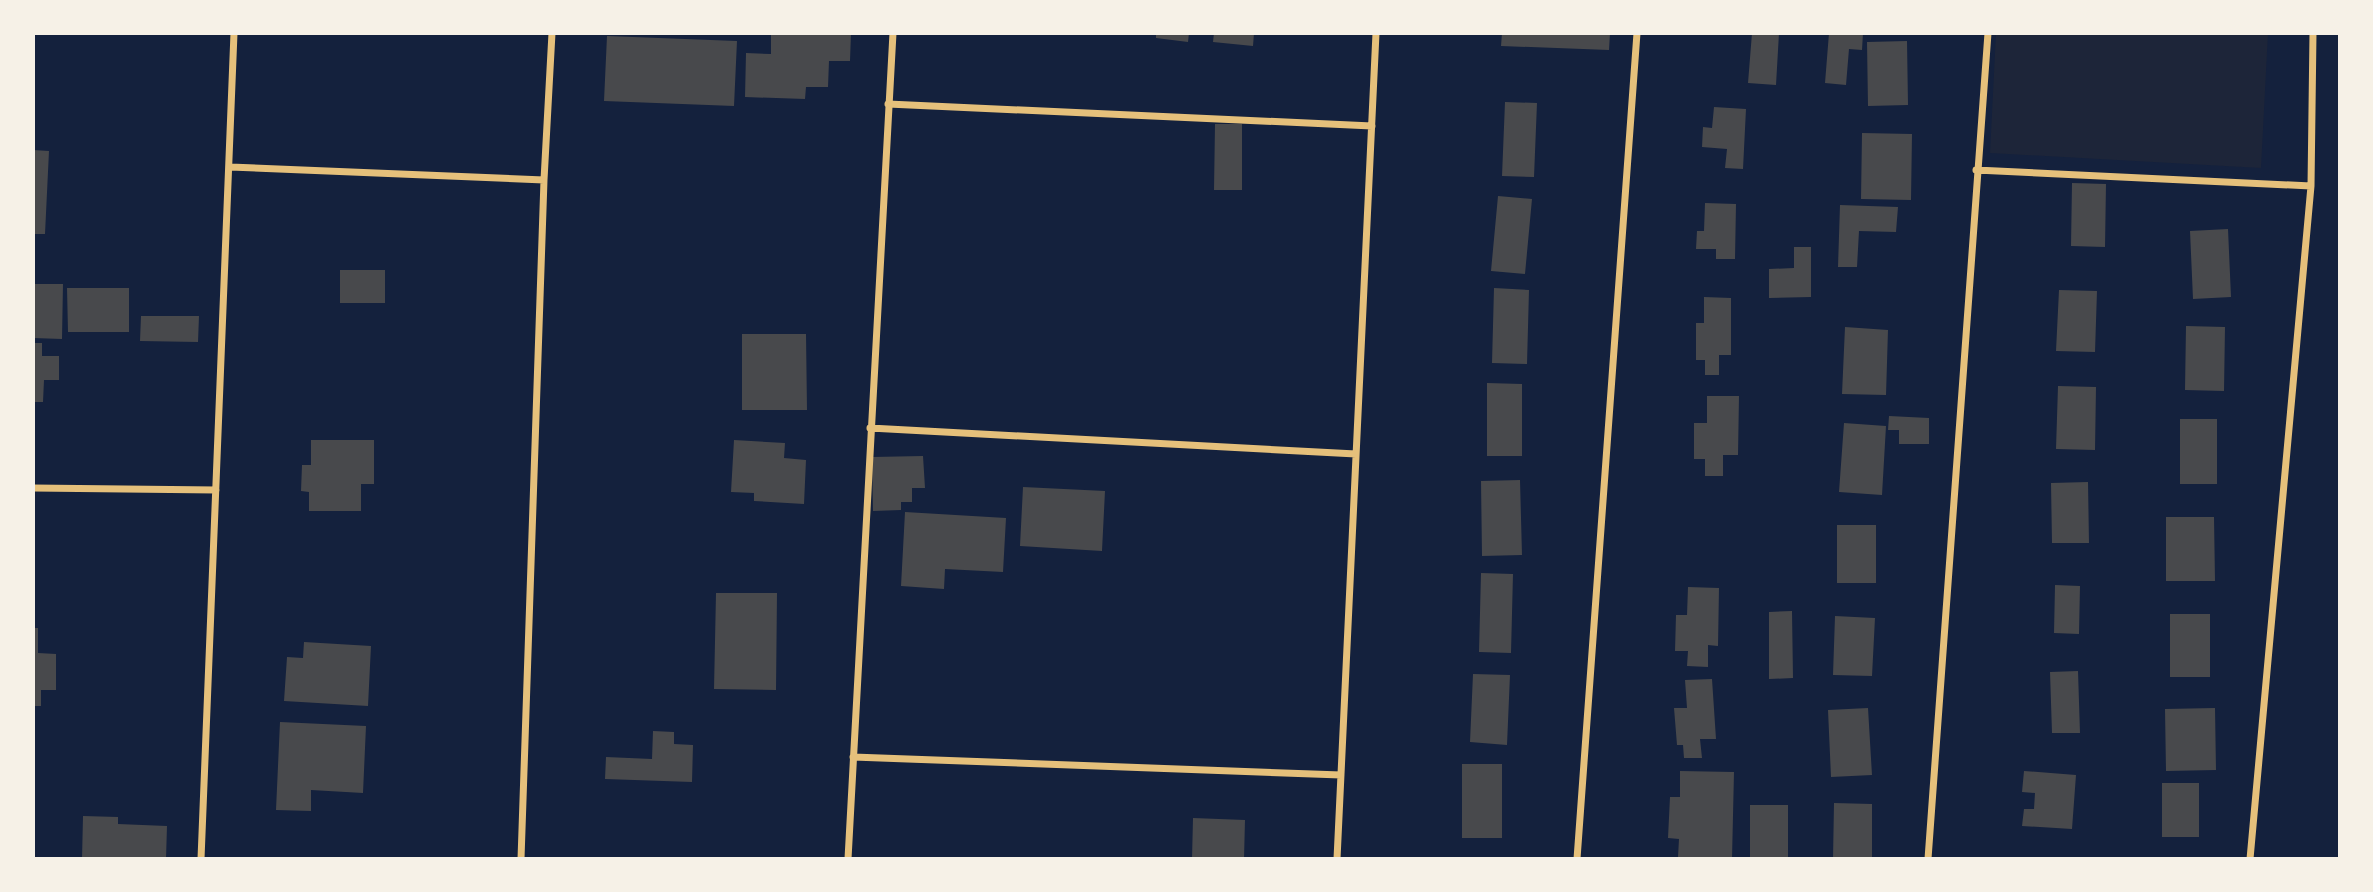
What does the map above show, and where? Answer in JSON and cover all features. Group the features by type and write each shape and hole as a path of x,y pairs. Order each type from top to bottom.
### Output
{"street":[{"path":"201,859 234,33"},
{"path":"521,859 544,180 552,33"},
{"path":"848,859 893,33"},
{"path":"1337,859 1376,33"},
{"path":"1577,859 1637,33"},
{"path":"1928,859 1988,33"},
{"path":"2250,859 2311,186 2313,33"},
{"path":"888,104 1372,126"},
{"path":"230,167 544,180"},
{"path":"1976,170 2311,186"},
{"path":"870,428 1356,454"},
{"path":"33,488 216,490"},
{"path":"853,757 1341,775"}],"shaded area":[{"path":"1996,33 2268,33 2261,168 1990,153"}],"building":[{"path":"771,33 851,33 850,61 829,61 828,87 806,87 805,99 745,97 746,53 771,54"},
{"path":"1156,33 1189,33 1188,42 1156,38"},
{"path":"1214,33 1254,33 1253,46 1213,42"},
{"path":"1502,33 1610,33 1609,50 1501,46"},
{"path":"1752,33 1779,33 1776,85 1748,83"},
{"path":"1829,33 1863,33 1862,50 1849,49 1846,85 1825,83"},
{"path":"607,36 737,41 734,106 604,101"},
{"path":"1907,41 1908,105 1868,106 1867,42"},
{"path":"1505,102 1537,103 1534,177 1502,176"},
{"path":"1714,107 1746,109 1743,169 1725,168 1727,149 1702,147 1703,127 1712,128"},
{"path":"1215,124 1242,124 1242,190 1214,190"},
{"path":"1862,133 1912,134 1911,200 1861,199"},
{"path":"33,150 49,151 45,234 33,234"},
{"path":"2072,183 2106,184 2105,247 2071,246"},
{"path":"1498,196 1532,199 1525,274 1491,271"},
{"path":"1705,203 1736,204 1735,259 1716,259 1716,249 1696,249 1697,231 1704,231"},
{"path":"1840,205 1898,207 1896,232 1859,231 1857,267 1838,267"},
{"path":"2228,229 2231,297 2193,299 2190,231"},
{"path":"1794,247 1811,247 1811,297 1769,298 1769,269 1794,268"},
{"path":"340,270 385,270 385,303 340,303"},
{"path":"33,284 63,284 62,339 33,338"},
{"path":"67,288 129,288 129,332 68,332"},
{"path":"1494,288 1529,290 1527,364 1492,363"},
{"path":"2059,290 2097,291 2095,352 2056,351"},
{"path":"1704,297 1731,298 1731,355 1719,355 1719,375 1705,375 1705,360 1696,360 1696,323 1704,323"},
{"path":"141,316 199,316 198,342 140,341"},
{"path":"2186,326 2225,327 2224,391 2185,390"},
{"path":"1845,327 1888,330 1886,395 1842,394"},
{"path":"742,334 806,334 807,410 742,410"},
{"path":"33,343 42,343 42,356 59,356 59,380 44,380 43,402 33,402"},
{"path":"1487,383 1522,384 1522,456 1487,456"},
{"path":"2058,386 2096,387 2095,450 2056,449"},
{"path":"1707,396 1739,396 1738,455 1723,455 1723,476 1705,476 1705,459 1694,459 1694,423 1707,423"},
{"path":"1889,416 1929,418 1929,444 1899,444 1899,430 1888,430"},
{"path":"2180,419 2217,419 2217,484 2180,484"},
{"path":"1844,423 1886,426 1882,495 1839,492"},
{"path":"311,440 374,440 374,484 361,484 361,511 309,511 309,492 301,491 302,465 311,465"},
{"path":"734,440 785,443 784,458 806,460 804,504 754,501 754,493 731,492"},
{"path":"923,456 925,488 912,488 912,502 901,502 901,510 873,511 872,457"},
{"path":"1520,480 1522,555 1482,556 1481,481"},
{"path":"2088,482 2089,543 2052,543 2051,483"},
{"path":"1023,487 1105,491 1102,551 1020,546"},
{"path":"905,512 1006,518 1003,572 945,569 944,589 901,586"},
{"path":"2166,517 2214,517 2215,581 2166,581"},
{"path":"1837,525 1876,525 1876,583 1837,583"},
{"path":"1481,573 1513,574 1511,653 1479,652"},
{"path":"2055,585 2080,586 2079,634 2054,633"},
{"path":"1688,587 1719,588 1718,646 1708,645 1708,667 1687,666 1688,651 1675,651 1676,615 1687,615"},
{"path":"716,593 777,593 776,690 714,689"},
{"path":"1792,611 1793,678 1769,679 1769,612"},
{"path":"2170,614 2210,614 2210,677 2170,677"},
{"path":"1835,616 1875,618 1872,676 1833,675"},
{"path":"33,628 38,628 38,653 56,654 56,690 41,690 41,706 33,706"},
{"path":"304,642 371,646 368,706 284,701 287,657 303,658"},
{"path":"2078,671 2080,733 2052,733 2050,672"},
{"path":"1473,674 1510,675 1507,745 1470,742"},
{"path":"1712,679 1716,739 1700,739 1702,758 1684,758 1683,745 1677,745 1674,708 1687,708 1685,680"},
{"path":"1868,708 1872,775 1831,777 1828,710"},
{"path":"2215,708 2216,770 2166,771 2165,709"},
{"path":"280,722 366,726 363,793 311,790 311,811 276,810"},
{"path":"653,731 674,732 674,744 693,745 692,782 605,779 606,757 652,759"},
{"path":"1462,764 1502,764 1502,838 1462,838"},
{"path":"1680,771 1734,772 1732,859 1678,857 1679,839 1668,838 1670,797 1680,797"},
{"path":"2024,771 2076,775 2072,829 2022,826 2024,809 2034,809 2035,793 2022,792"},
{"path":"2162,783 2199,783 2199,837 2162,837"},
{"path":"1834,803 1872,804 1872,859 1833,859"},
{"path":"1750,805 1788,805 1788,859 1750,859"},
{"path":"83,816 118,817 118,824 167,826 166,859 82,859"},
{"path":"1193,818 1245,820 1244,859 1192,859"}]}
